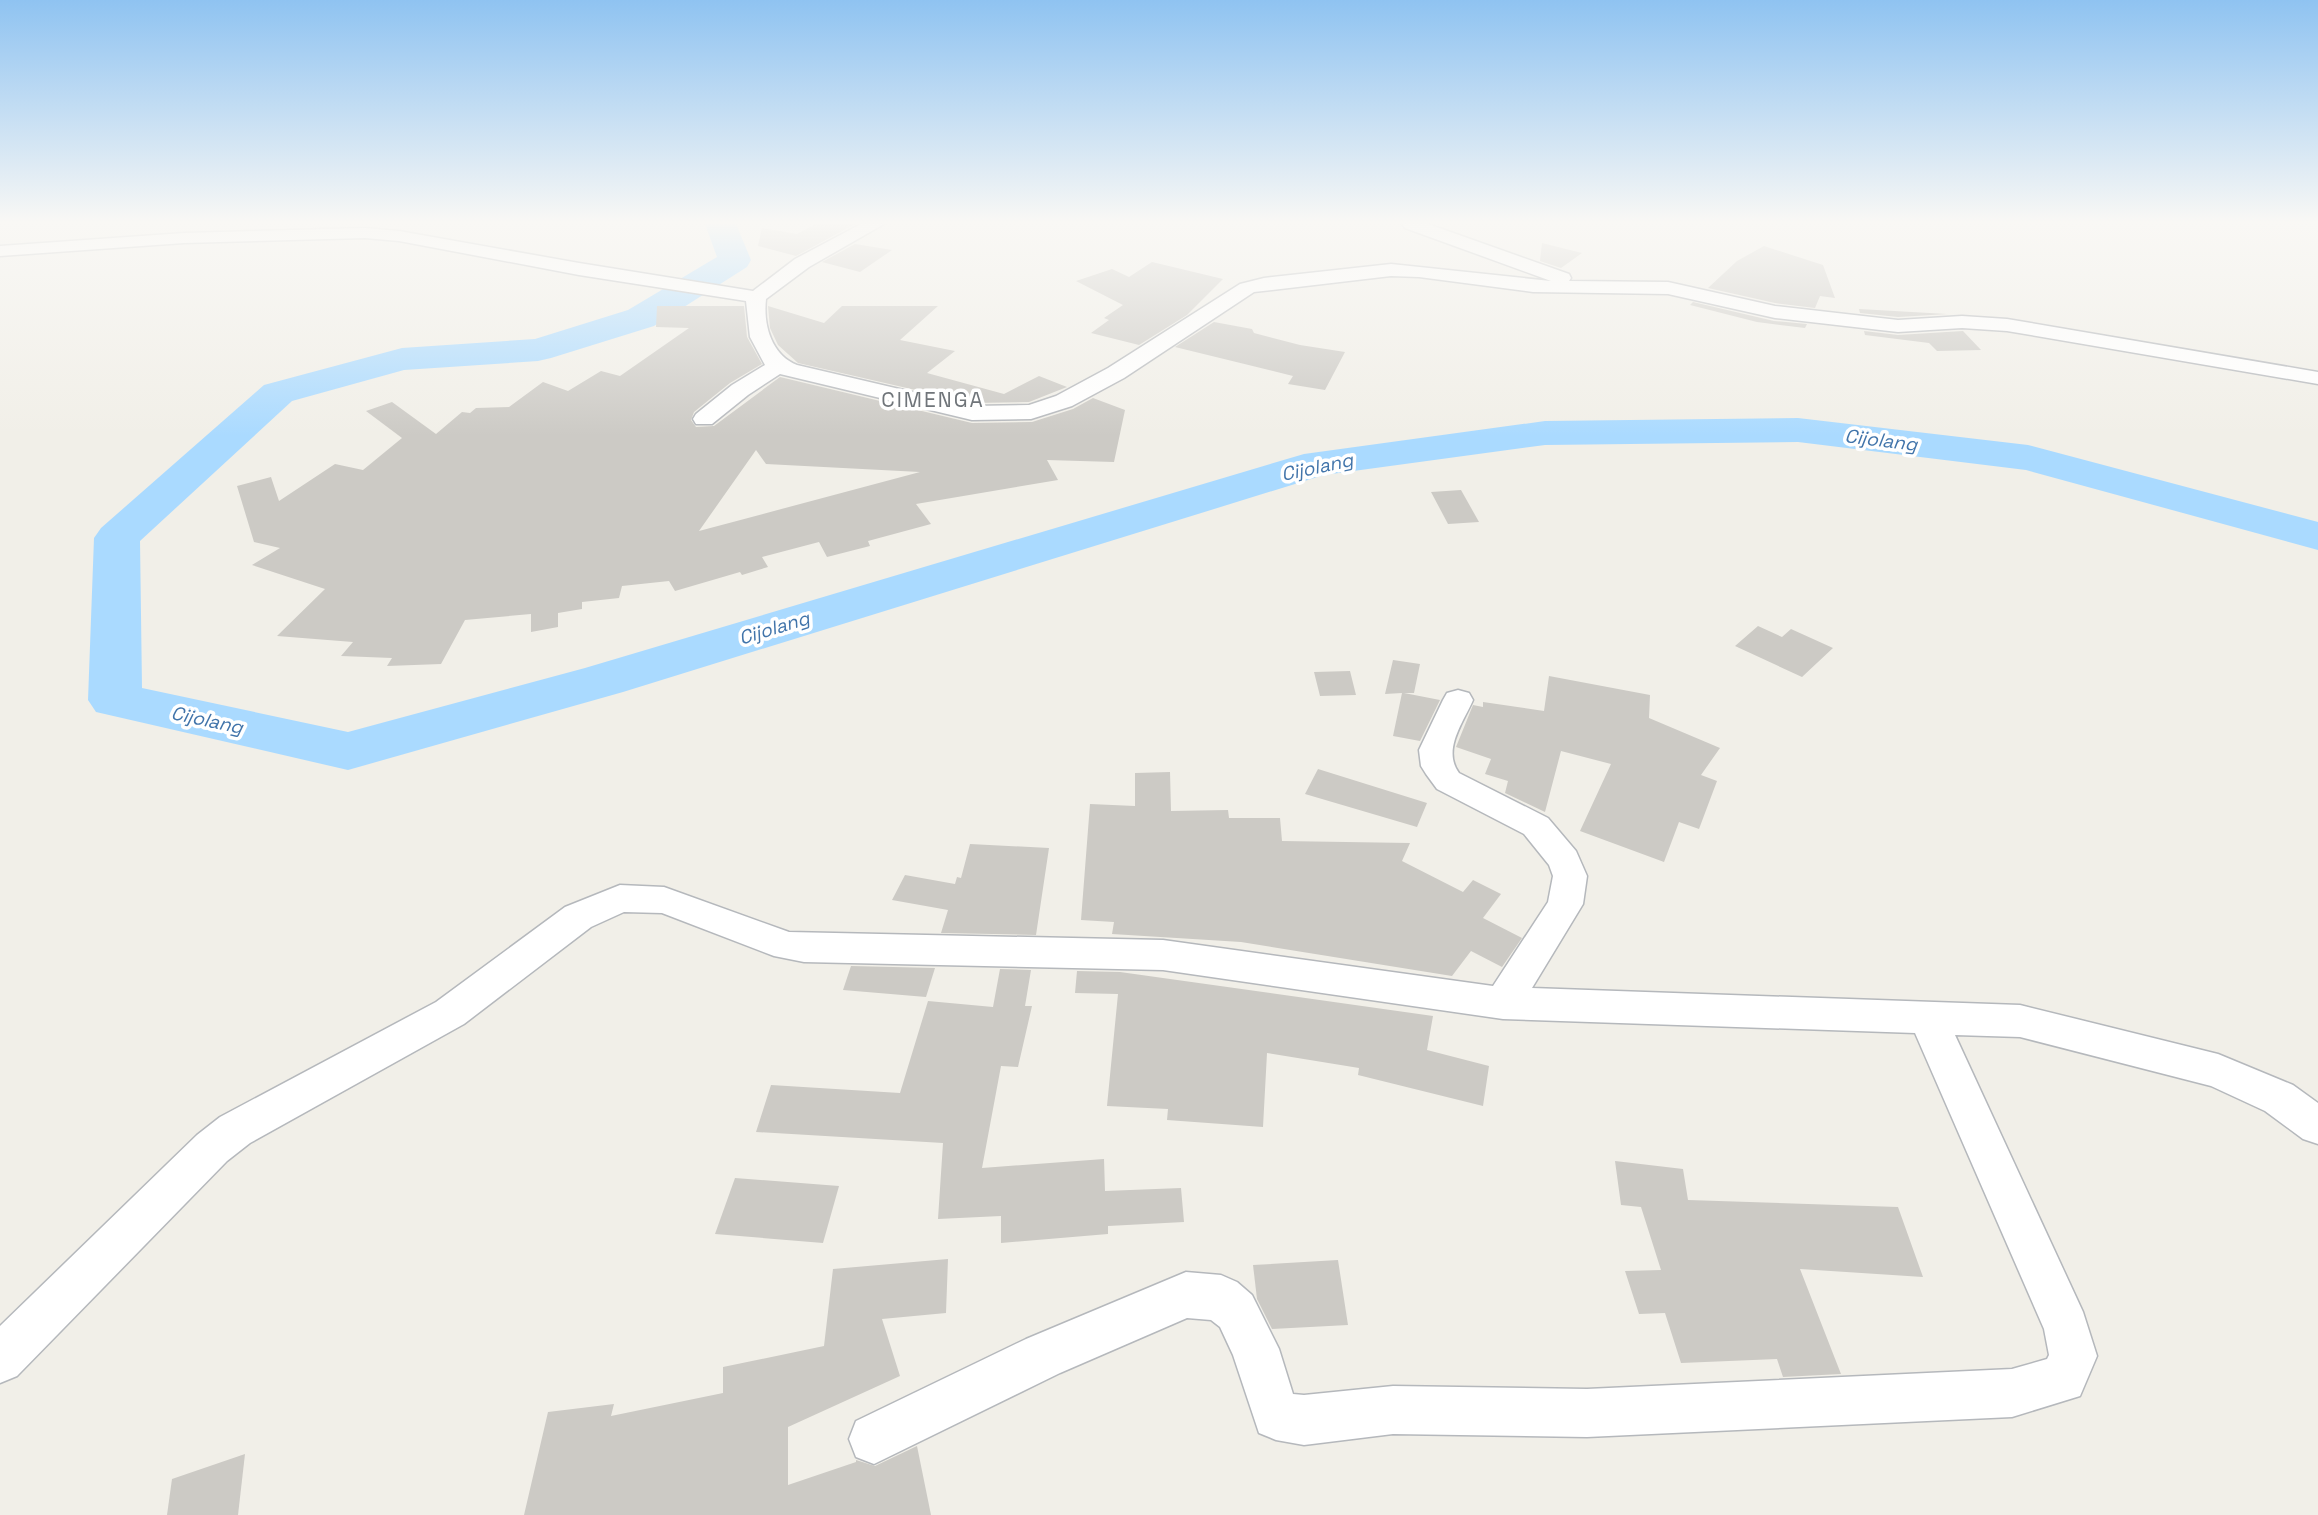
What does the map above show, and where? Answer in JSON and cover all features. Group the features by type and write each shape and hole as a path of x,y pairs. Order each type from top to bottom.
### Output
{"street":[{"path":"742,295 757,297"},
{"path":"760,295 754,306 761,335 770,359 779,365 857,388 972,414 997,415 1031,412 1053,405 1116,373 1235,295"},
{"path":"1698,295 1775,312 1898,326 1962,322 2007,325 2318,378"},
{"path":"704,419 740,390 779,365"},
{"path":"1458,700 1435,750 1437,766 1448,781 1535,826 1564,860 1570,876 1565,904 1503,1003"},
{"path":"0,1359 212,1148 235,1130 450,1013 578,917 620,898 664,900 788,946 804,948 1176,956 1503,1003 1991,1018 2044,1025 2218,1071 2279,1098 2318,1126"},
{"path":"874,1439 1043,1356 1186,1295 1221,1298 1236,1311 1255,1349 1276,1416 1304,1420 1393,1410 1587,1413 2012,1393 2063,1379 2073,1356 2067,1328 1927,1016"}],"building":[{"path":"1103,295 1207,295 1187,315 1139,345 1091,333 1109,320 1104,318 1123,305"},
{"path":"1738,295 1834,295 1835,298 1820,296 1815,308"},
{"path":"1693,302 1774,321 1807,324 1805,328 1757,322 1690,305"},
{"path":"657,306 744,306 747,337 762,364 730,383 694,412 691,420 696,427 714,426 780,377 972,423 1032,422 1073,409 1093,398 1125,410 1114,462 1047,460 1058,480 916,504 931,524 868,541 870,546 827,557 819,542 762,557 768,567 742,575 740,572 675,591 669,581 622,586 619,598 582,602 582,609 558,613 558,627 531,632 531,614 465,620 441,664 387,666 392,658 341,656 353,642 277,636 325,589 252,565 280,548 254,542 237,486 271,477 279,501 335,464 363,470 402,438 366,411 392,402 436,434 462,412 470,413 476,408 509,407 543,382 568,391 601,371 620,376 689,328 656,327","holes":["756,450 766,464 920,472 699,531"]},
{"path":"768,306 824,323 842,306 938,306 900,340 955,351 927,373 1004,394 1039,376 1067,387 1029,402 972,403 798,363 778,345 770,328"},
{"path":"1859,309 1948,314 1898,317 1860,313"},
{"path":"1214,322 1252,329 1254,333 1300,345 1345,352 1325,390 1288,384 1293,376 1175,347"},
{"path":"1864,331 1898,335 1963,331 1981,350 1937,351 1929,343 1865,335"},
{"path":"1461,490 1479,522 1448,524 1431,492"},
{"path":"1758,626 1782,637 1791,629 1833,648 1802,677 1735,646"},
{"path":"1393,660 1420,664 1414,693 1404,693 1440,700 1420,741 1393,736 1402,693 1385,694"},
{"path":"1350,671 1356,695 1320,696 1314,672"},
{"path":"1549,676 1650,695 1649,718 1720,748 1701,775 1717,781 1699,829 1679,822 1664,862 1580,831 1611,764 1561,751 1545,812 1505,793 1508,781 1485,774 1491,759 1456,747 1473,705 1483,707 1483,702 1544,711"},
{"path":"1318,769 1427,803 1417,827 1305,794"},
{"path":"1170,772 1171,811 1228,810 1229,818 1280,818 1282,841 1410,843 1402,861 1463,892 1473,880 1501,894 1483,918 1522,938 1502,967 1471,951 1452,976 1241,942 1112,934 1114,922 1081,920 1090,804 1135,806 1135,773"},
{"path":"970,844 1049,848 1036,935 941,933 948,910 892,900 905,875 955,884 957,877 961,878"},
{"path":"851,966 935,968 926,997 843,990"},
{"path":"1000,969 1031,970 1025,1006 1032,1006 1018,1067 1001,1066 982,1168 1104,1159 1105,1191 1181,1188 1184,1222 1108,1226 1108,1234 1001,1243 1001,1216 938,1219 943,1143 756,1132 771,1085 900,1093 928,1001 993,1007"},
{"path":"1077,971 1120,972 1433,1016 1427,1050 1489,1066 1483,1106 1358,1075 1359,1068 1267,1053 1263,1127 1167,1120 1168,1109 1107,1106 1118,994 1075,993"},
{"path":"1615,1161 1683,1169 1688,1200 1898,1207 1923,1277 1800,1269 1841,1374 1783,1377 1777,1359 1681,1363 1665,1313 1639,1314 1625,1271 1661,1270 1641,1207 1621,1205"},
{"path":"735,1178 839,1186 823,1243 715,1234"},
{"path":"948,1259 946,1313 882,1319 900,1376 788,1427 788,1485 856,1460 875,1466 917,1446 931,1515 524,1515 548,1412 614,1404 611,1416 723,1393 723,1367 824,1346 833,1269"},
{"path":"1338,1260 1348,1325 1272,1329 1257,1299 1253,1265"},
{"path":"245,1454 238,1515 167,1515 172,1479"}],"waterway":[{"name":"Cijolang","path":"679,295 641,318 538,350 402,359 278,393 117,538 115,700 348,751 604,680 1319,463 1545,433 1798,430 2028,458 2318,536"}],"district":[{"name":"CIMENGA","path":"933,399"}]}
